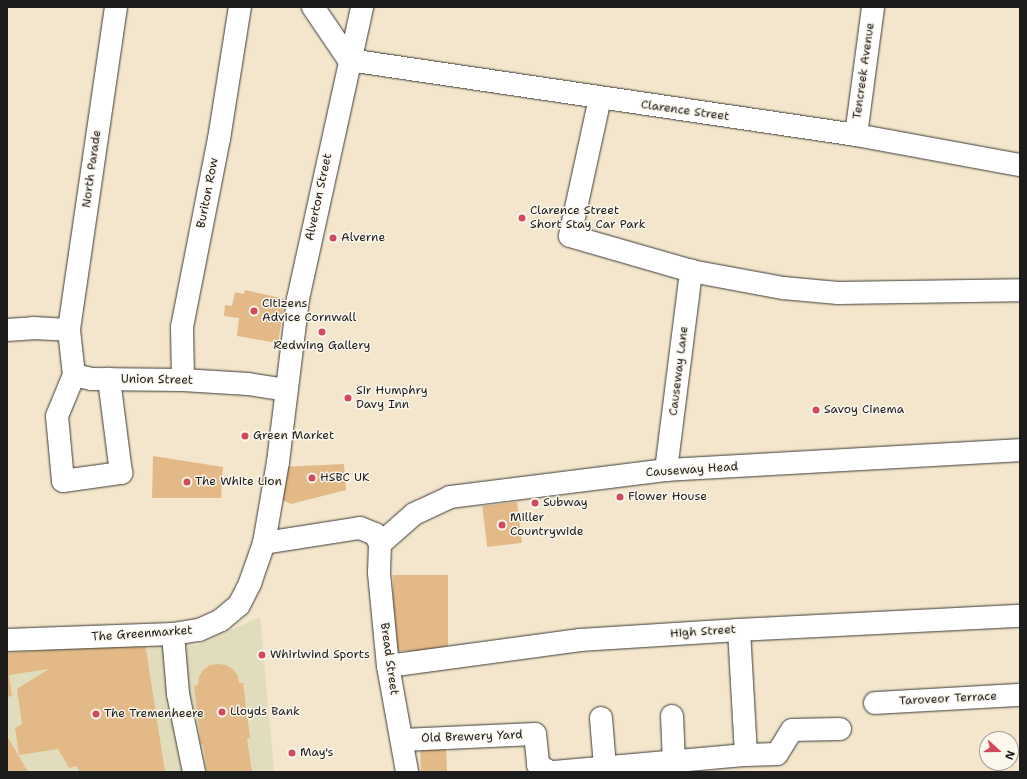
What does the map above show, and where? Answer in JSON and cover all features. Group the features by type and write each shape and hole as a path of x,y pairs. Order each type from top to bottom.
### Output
{"street":[{"name":"North Parade","path":"69,330 116,7"},
{"name":"Buriton Row","path":"183,380 182,327 219,139 240,7"},
{"path":"313,7 349,60"},
{"name":"Alverton Street","path":"286,390 298,299 349,60 362,7"},
{"name":"Tencreek Avenue","path":"856,135 873,7"},
{"name":"Clarence Street","path":"349,60 856,135 1020,165"},
{"path":"600,98 570,236 692,272 783,288 838,293 1020,290"},
{"name":"Causeway Lane","path":"666,470 692,272"},
{"path":"7,330 33,328 69,330 74,376 56,416 63,481 122,473 110,379"},
{"name":"Union Street","path":"74,376 92,379 183,380 248,384 286,390"},
{"name":"The Greenmarket","path":"7,640 173,634 199,630 221,620 239,605 250,583 264,543 278,462 286,390"},
{"name":"Causeway Head","path":"380,544 414,514 450,497 666,470 1020,450"},
{"path":"264,543 360,528 375,534 380,544"},
{"name":"Bread Street","path":"380,544 379,573 388,666 407,772"},
{"name":"High Street","path":"388,666 580,640 739,630 1020,616"},
{"path":"739,630 746,755"},
{"path":"173,634 178,694 194,772"},
{"name":"Taroveor Terrace","path":"875,703 1020,695"},
{"path":"672,716 674,761"},
{"path":"601,718 606,767"},
{"path":"547,770 777,754 792,730 840,729"},
{"name":"Old Brewery Yard","path":"402,740 535,734 547,770"}],"shaded area":[{"path":"260,617 274,772 7,772 7,635 197,645"}],"building":[{"name":"Citizens Advice Cornwall","path":"245,290 285,299 278,343 237,336 239,318 224,316 225,305 232,306 235,292 244,294"},
{"name":"The White Lion","path":"153,456 223,467 221,498 152,498"},
{"name":"HSBC UK","path":"344,464 346,490 291,504 280,499 281,467"},
{"name":"Miller Countrywide","path":"517,502 522,543 487,547 482,506"},
{"path":"393,575 448,575 448,651 393,651"},
{"path":"145,643 165,772 80,772 76,766 69,768 58,749 19,755 15,728 22,724 17,689 49,669 9,675 12,696 7,697 7,653"},
{"name":"Lloyds Bank","path":"210,665 226,665 233,669 238,676 239,683 243,683 250,738 247,739 252,772 207,772 203,744 201,745 194,686 198,685 199,677 203,670"},
{"path":"7,736 28,772 7,772"},
{"path":"446,744 447,772 421,772 420,745"}],"place":[{"name":"Clarence Street Short Stay Car Park","path":"522,218"},
{"name":"Alverne","path":"333,238"},
{"name":"Citizens Advice Cornwall","path":"254,311"},
{"name":"Redwing Gallery","path":"322,332"},
{"name":"Sir Humphry Davy Inn","path":"348,398"},
{"name":"Savoy Cinema","path":"816,410"},
{"name":"Green Market","path":"245,436"},
{"name":"HSBC UK","path":"312,478"},
{"name":"The White Lion","path":"187,482"},
{"name":"Flower House","path":"620,497"},
{"name":"Subway","path":"535,503"},
{"name":"Miller Countrywide","path":"502,525"},
{"name":"Whirlwind Sports","path":"262,655"},
{"name":"Lloyds Bank","path":"222,712"},
{"name":"The Tremenheere","path":"96,714"},
{"name":"May's","path":"292,753"}]}
